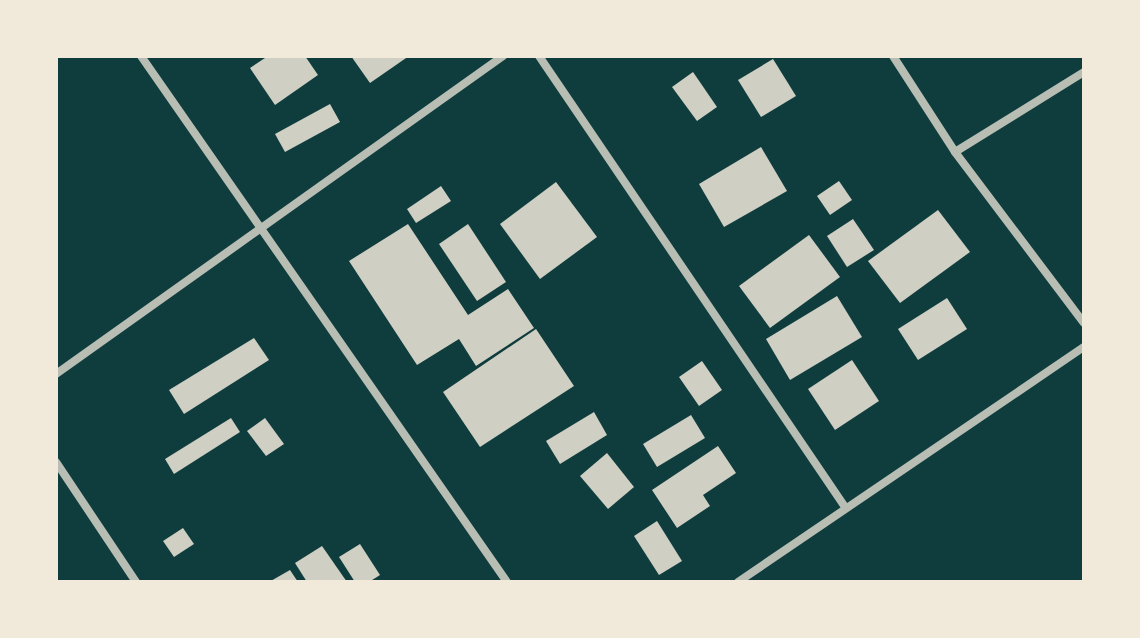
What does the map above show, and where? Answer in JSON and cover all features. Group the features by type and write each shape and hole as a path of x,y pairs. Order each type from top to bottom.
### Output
{"street":[{"path":"141,56 507,582"},
{"path":"56,374 503,56"},
{"path":"539,56 845,507"},
{"path":"893,56 955,152 1084,323"},
{"path":"955,152 1084,72"},
{"path":"738,582 1084,347"},
{"path":"56,462 136,582"}],"building":[{"path":"268,56 305,56 318,75 275,105 250,68"},
{"path":"351,56 409,56 370,83"},
{"path":"773,59 796,96 761,117 738,80"},
{"path":"693,72 717,107 697,121 672,87"},
{"path":"330,104 340,122 285,152 275,134"},
{"path":"761,147 787,191 724,227 699,184"},
{"path":"839,181 852,200 830,215 817,196"},
{"path":"556,182 597,237 540,279 500,224"},
{"path":"441,186 451,201 416,223 407,209"},
{"path":"938,210 970,252 900,303 868,261"},
{"path":"853,219 874,250 847,267 827,236"},
{"path":"408,224 468,315 508,289 534,328 476,366 459,339 417,365 349,261"},
{"path":"468,224 506,282 477,301 439,244"},
{"path":"809,235 840,277 770,328 739,286"},
{"path":"837,296 862,337 790,380 766,339"},
{"path":"947,298 967,329 918,360 898,329"},
{"path":"536,329 574,386 480,447 443,392"},
{"path":"254,338 269,360 184,414 169,390"},
{"path":"852,360 879,401 835,430 808,389"},
{"path":"702,361 722,390 699,406 679,377"},
{"path":"594,412 607,435 560,464 546,441"},
{"path":"691,415 705,438 657,467 643,444"},
{"path":"231,418 240,432 174,474 165,459"},
{"path":"265,418 284,444 266,456 247,431"},
{"path":"718,446 736,473 703,495 710,506 677,528 652,490"},
{"path":"607,453 634,487 608,509 580,476"},
{"path":"657,521 682,561 659,575 634,536"},
{"path":"183,528 194,544 174,557 163,541"},
{"path":"360,544 380,575 369,582 355,582 339,557"},
{"path":"322,546 347,582 307,582 295,563"},
{"path":"290,570 298,582 269,582"}]}
